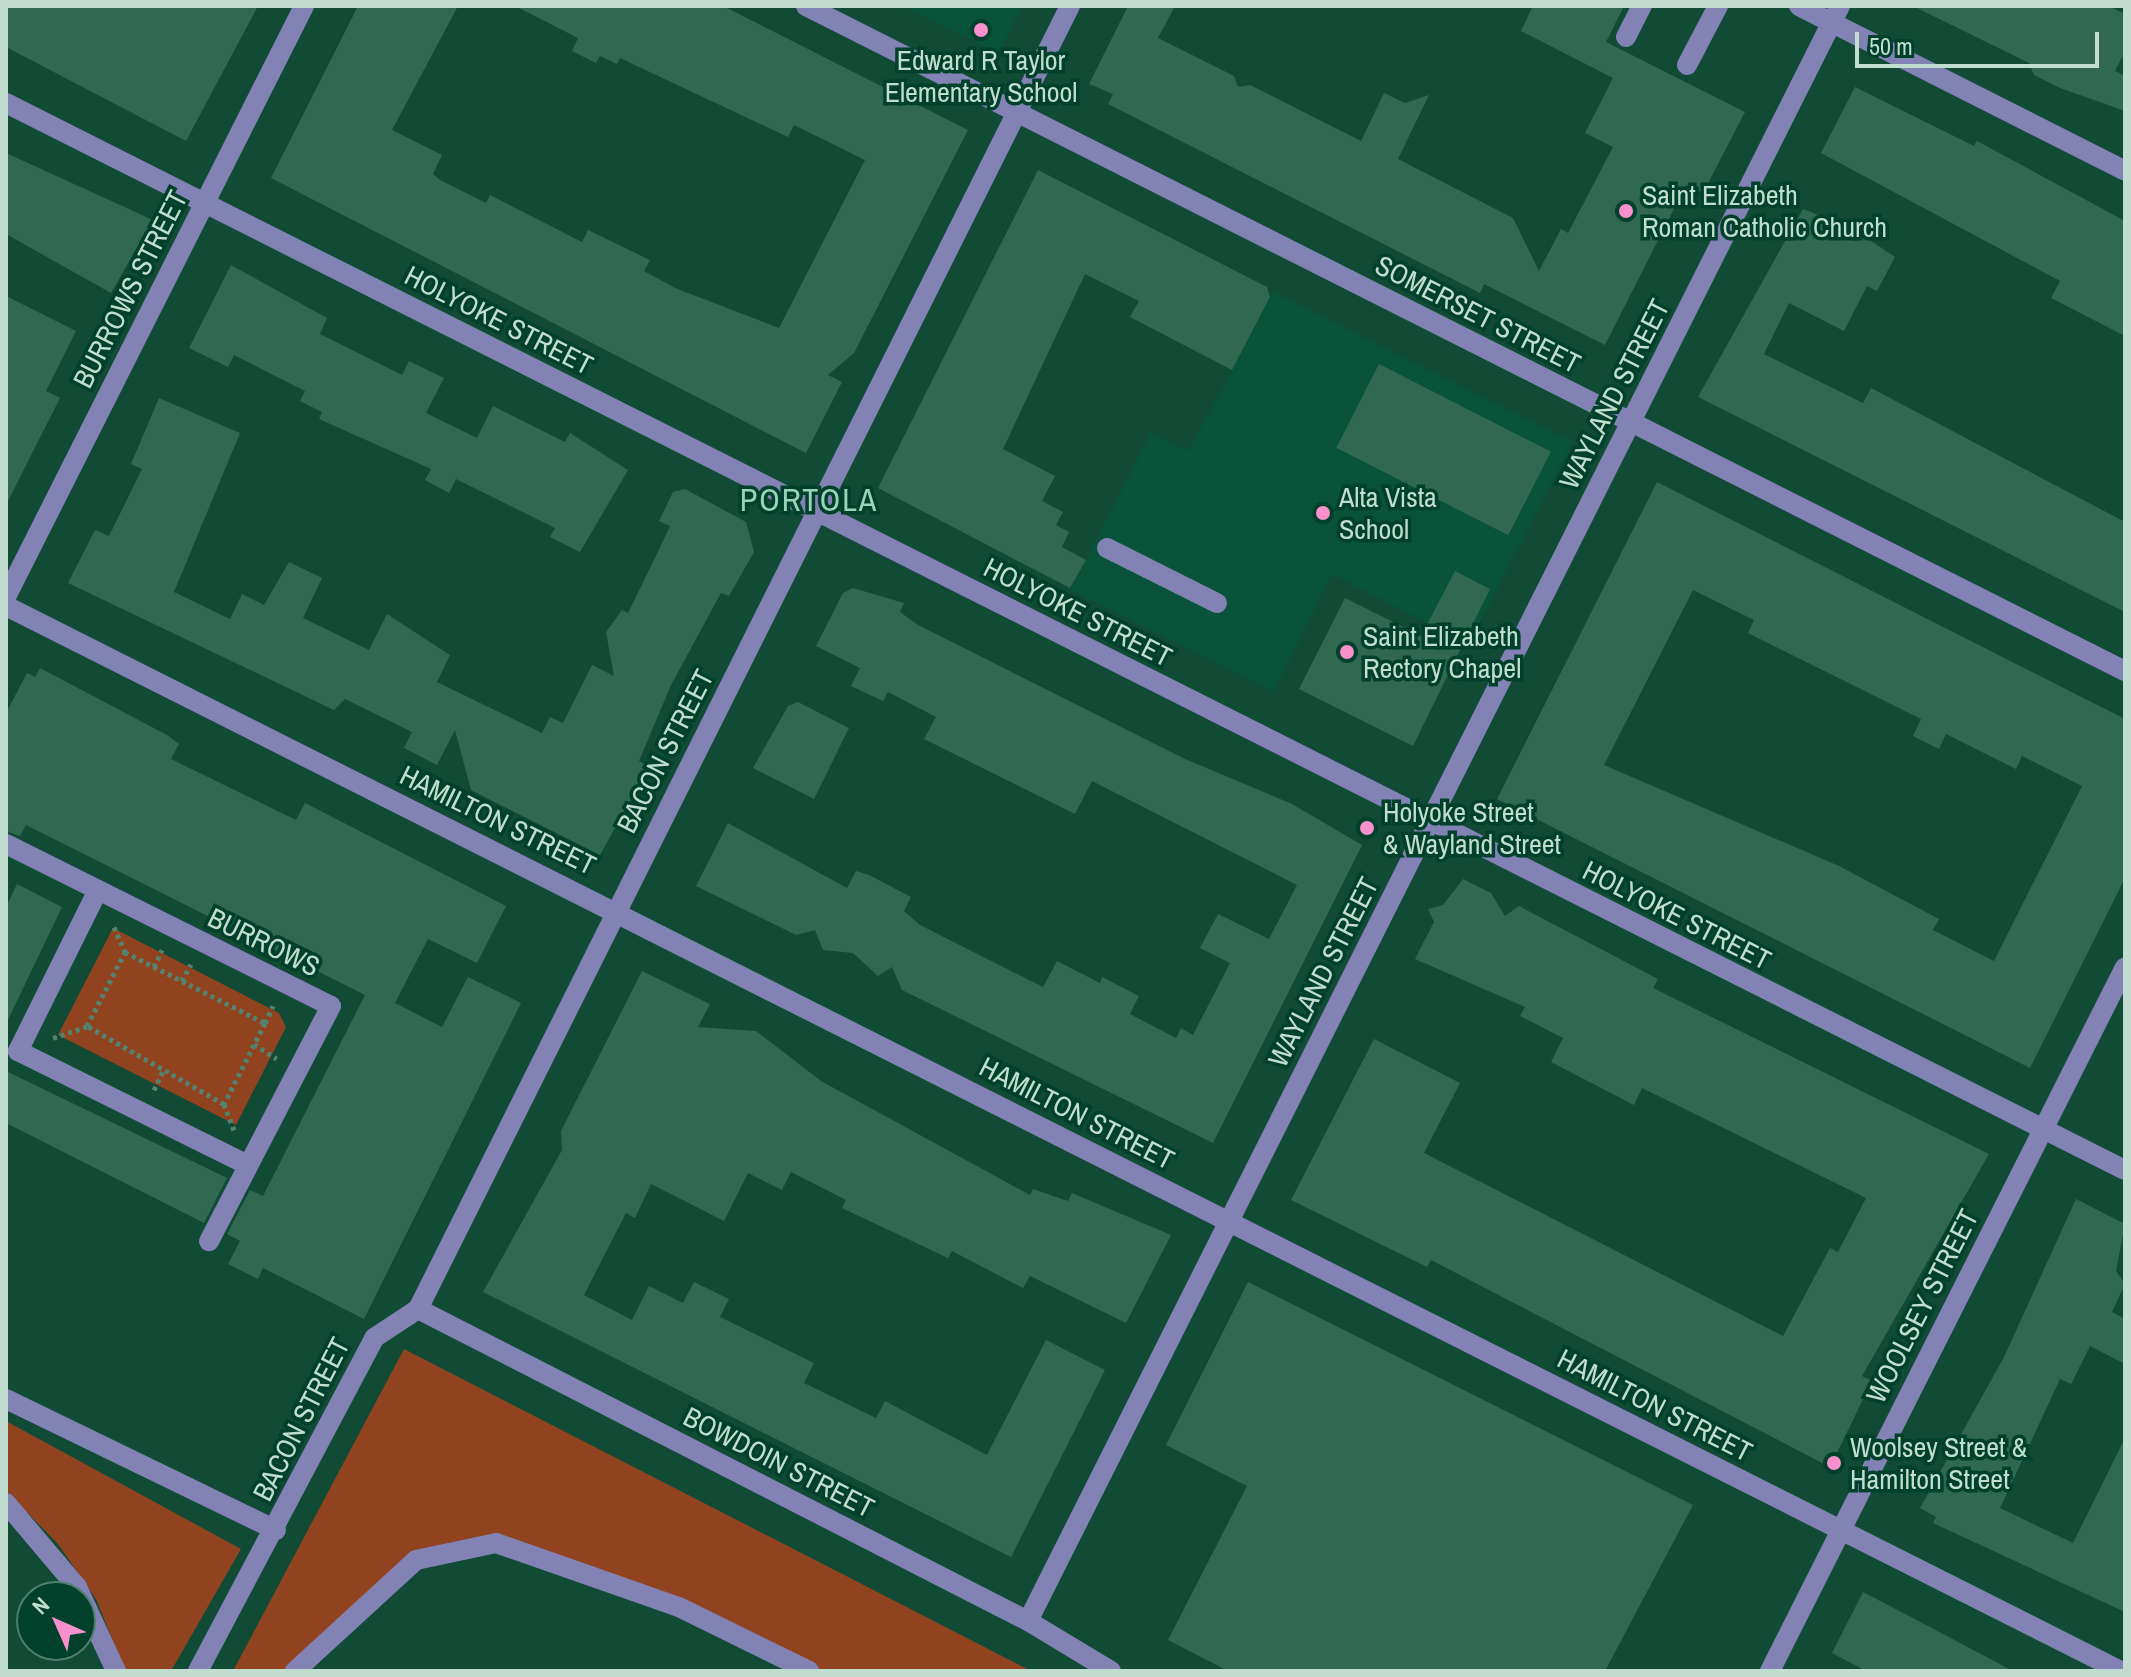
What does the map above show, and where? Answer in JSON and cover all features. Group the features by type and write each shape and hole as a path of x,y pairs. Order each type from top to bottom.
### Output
{"street":[{"name":"BURROWS STREET","path":"6,597 304,6"},
{"name":"SOMERSET STREET","path":"806,6 2125,671"},
{"name":"BACON STREET","path":"198,1671 276,1530 374,1338 418,1309 1070,6"},
{"path":"1626,37 1642,6"},
{"path":"1687,65 1718,6"},
{"path":"1799,6 1836,14 2125,171"},
{"name":"WAYLAND STREET","path":"1028,1621 1836,14"},
{"name":"HOLYOKE STREET","path":"6,103 2125,1170"},
{"path":"1107,548 1217,603"},
{"name":"HAMILTON STREET","path":"6,606 617,910 2121,1671"},
{"name":"BURROWS","path":"6,844 331,1006 209,1241"},
{"path":"98,890 12,1053 248,1165"},
{"name":"WOOLSEY STREET","path":"1770,1671 2125,967"},
{"name":"BOWDOIN STREET","path":"418,1309 1028,1621 1111,1671"},
{"path":"6,1399 276,1530"},
{"path":"6,1503 77,1587 116,1671"},
{"path":"295,1671 416,1560 496,1543 679,1607 809,1671"}],"path":[{"path":"125,952 265,1023 224,1104 87,1026 125,952"}],"shaded area":[{"name":"Edward R Taylor Elementary School","path":"905,6 1022,6 998,53"},
{"name":"Alta Vista School","path":"1273,292 1572,442 1469,644 1332,574 1274,692 1071,590 1151,433 1189,451"},
{"path":"113,928 279,1013 286,1027 236,1125 58,1035"},
{"path":"404,1349 1031,1671 822,1671 704,1609 497,1533 418,1550 286,1671 233,1671"},
{"path":"6,1421 241,1549 171,1671 125,1671 96,1599 96,1581 84,1581 58,1544 6,1491"}],"building":[{"path":"6,6 258,6 186,141 6,47"},
{"path":"358,6 458,6 392,130 442,155 433,174 440,180 486,203 490,195 582,242 588,230 650,260 644,271 675,288 779,328 865,160 794,125 788,137 620,58 617,64 600,56 596,63 572,51 578,38 515,6 723,6 968,130 854,353 828,375 842,382 806,453 271,178"},
{"path":"1128,6 1175,6 1158,38 1234,76 1238,87 1250,85 1361,141 1384,93 1405,103 1429,95 1398,159 1513,218 1539,271 1561,229 1568,233 1613,147 1585,133 1613,78 1521,31 1533,6 1624,6 1606,42 1745,112 1703,193 1686,185 1605,345 1484,284 1480,293 1108,104 1113,94 1089,84"},
{"path":"1913,6 2108,6 2125,14 2125,52 2115,71 2125,76 2125,111 2060,88 2034,75 2029,63"},
{"path":"1855,87 1974,146 1977,141 2125,221 2125,336 2051,298 2060,281 1821,153"},
{"path":"6,153 153,220 111,293 6,234"},
{"path":"1038,170 1267,287 1270,297 1232,370 1130,317 1139,301 1085,274 1003,449 1055,476 1042,501 1063,512 1056,525 1069,532 1062,547 1086,560 1070,588 878,488"},
{"path":"1803,209 1853,229 1895,257 1877,291 1867,286 1844,331 1789,303 1764,354 1863,403 1871,388 2125,522 2125,612 1698,397"},
{"path":"231,265 327,318 320,334 402,375 409,361 444,378 426,413 477,438 493,406 565,442 570,433 628,470 580,552 550,537 555,528 456,479 449,493 425,480 431,469 319,419 322,412 300,401 305,391 234,355 228,367 189,348"},
{"path":"6,296 76,331 46,391 60,398 6,505"},
{"path":"1379,364 1551,452 1508,535 1336,448"},
{"path":"159,398 240,433 174,592 230,619 242,594 264,605 289,562 322,578 303,618 369,650 387,614 450,655 437,682 542,733 550,717 563,723 592,665 614,676 606,632 622,610 628,613 654,560 670,526 659,521 673,492 685,489 746,522 754,552 729,596 721,593 671,685 639,761 649,766 600,855 471,790 455,730 437,765 404,748 412,732 345,699 334,710 68,583 95,530 109,536 142,469 131,464"},
{"path":"1657,482 2125,719 2125,878 2030,1068 1497,799","holes":["1693,590 1754,620 1748,633 1921,719 1913,736 1939,749 1946,734 2016,769 2022,756 2082,786 1994,961 1933,930 1939,919 1839,866 1604,765"]},
{"name":"Saint Elizabeth Rectory Chapel","path":"1455,571 1490,589 1413,746 1299,689 1345,598 1421,636"},
{"path":"853,588 904,603 900,612 918,625 1185,759 1292,804 1362,845 1213,1143 902,990 892,967 878,976 853,953 823,950 815,930 796,935 696,886 728,823 847,888 856,871 869,875 911,897 904,911 920,925 1043,987 1057,961 1100,983 1102,977 1139,996 1130,1014 1176,1038 1181,1028 1193,1035 1230,963 1200,948 1218,914 1269,939 1297,885 1092,781 1075,814 924,739 936,717 888,692 883,701 851,686 860,668 816,646 843,593"},
{"path":"40,668 167,735 179,744 171,759 296,820 305,803 506,906 477,963 428,939 395,1003 442,1027 468,977 521,1003 364,1319 263,1268 258,1279 228,1264 240,1241 227,1234 250,1190 263,1196 365,995 26,825 20,836 6,831 6,713 27,673 35,677"},
{"path":"798,702 849,728 814,799 753,768 788,706"},
{"path":"1463,879 1491,893 1505,916 1519,906 1658,979 1653,988 1989,1154 1862,1376 1872,1381 1830,1467 1431,1260 1427,1267 1291,1200 1374,1039 1460,1083 1424,1153 1783,1336 1830,1248 1838,1252 1866,1198 1642,1088 1634,1105 1551,1062 1563,1038 1520,1016 1525,1007 1415,959 1434,922 1428,909 1443,905"},
{"path":"17,884 62,907 6,1024 6,907"},
{"path":"642,971 710,1004 698,1027 756,1031 821,1081 1030,1195 1033,1189 1068,1201 1072,1193 1171,1235 1126,1323 1030,1276 1023,1288 952,1251 948,1258 842,1208 846,1200 791,1172 782,1190 748,1173 724,1221 651,1184 635,1218 626,1213 584,1295 632,1320 649,1286 683,1303 694,1282 729,1299 720,1317 814,1363 804,1383 876,1418 885,1401 987,1455 1046,1340 1105,1370 1011,1557 483,1292 562,1150 561,1131"},
{"path":"6,1071 227,1178 204,1223 6,1123"},
{"path":"2076,1199 2125,1224 2116,1271 2125,1284 2112,1312 2125,1319 2125,1364 2090,1346 2071,1384 2060,1379 2000,1508 2073,1543 2125,1438 2125,1612 1933,1523 1936,1517 1920,1508 2004,1357"},
{"path":"1248,1282 1693,1505 1605,1671 1228,1671 1168,1640 1247,1486 1166,1445"},
{"path":"1863,1592 2013,1671 1866,1671 1832,1653"}],"place":[{"name":"Edward R Taylor Elementary School","path":"981,30"},
{"name":"Saint Elizabeth Roman Catholic Church","path":"1626,211"},
{"name":"Alta Vista School","path":"1323,513"},
{"name":"Saint Elizabeth Rectory Chapel","path":"1347,652"},
{"name":"Holyoke Street & Wayland Street","path":"1367,828"},
{"name":"Woolsey Street & Hamilton Street","path":"1834,1463"}],"district":[{"name":"PORTOLA","path":"809,500"}]}
